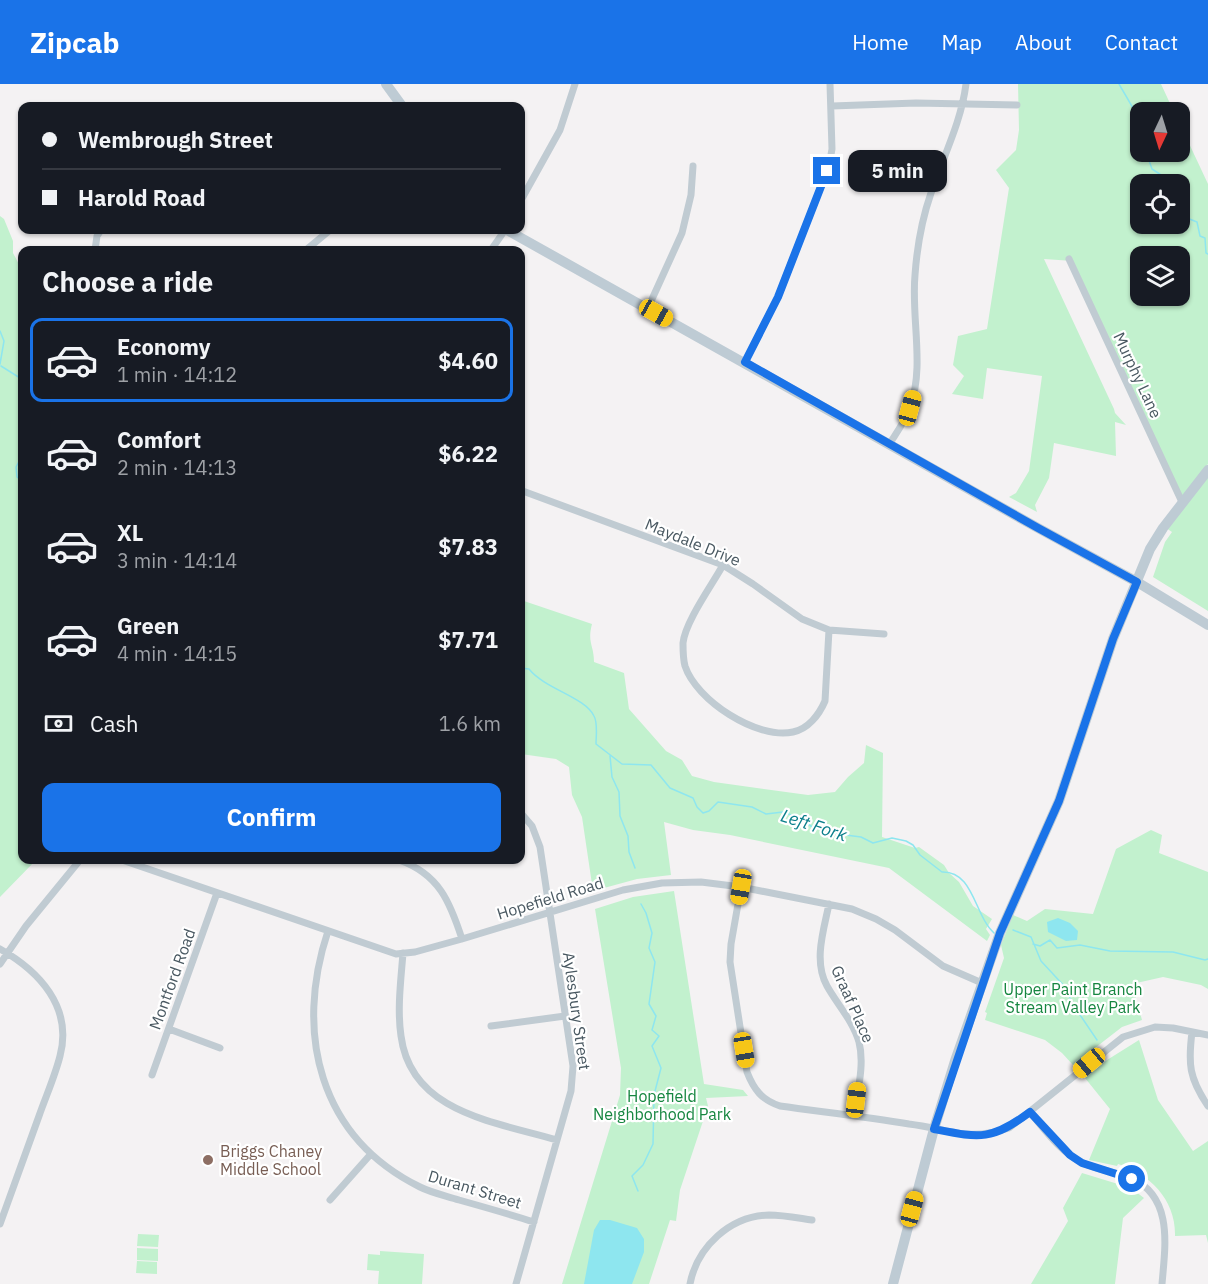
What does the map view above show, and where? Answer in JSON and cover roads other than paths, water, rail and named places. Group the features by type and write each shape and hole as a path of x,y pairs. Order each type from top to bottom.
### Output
{"street":[{"path":"386,84 399,102"},
{"path":"525,193 560,130 575,84"},
{"path":"745,362 778,297 829,165 832,149 830,84"},
{"path":"890,443 910,408 917,383 913,313 921,231 931,194 953,137 966,84"},
{"path":"832,106 916,103 1017,105"},
{"path":"648,308 682,233 691,195 693,166"},
{"path":"311,246 325,234"},
{"path":"513,234 1137,582 1208,625"},
{"name":"Murphy Lane","path":"1069,259 1182,502"},
{"path":"893,1284 934,1129 982,983 1000,933 1059,801 1113,639 1150,549 1182,502 1208,470"},
{"name":"Maydale Drive","path":"525,492 723,565 802,619 829,630 884,634"},
{"path":"723,565 687,628 683,641 683,653 685,666 695,685 713,703 732,716 756,727 781,733 794,732 811,723 825,701 829,630"},
{"name":"Aylesbury Street","path":"516,1284 572,1091 573,1079 537,834 525,818"},
{"path":"0,964 4,951 77,864"},
{"name":"Hopefield Road","path":"134,864 396,954 415,952 462,939 623,890 662,883 701,882 741,887 852,909 895,930 943,966 982,983"},
{"path":"407,864 422,871 443,891 451,905 462,939"},
{"path":"741,887 730,962 747,1072 752,1085 768,1102 780,1106 970,1136 989,1135 1009,1128 1123,1037 1155,1027 1208,1035"},
{"name":"Montford Road","path":"152,1075 217,892"},
{"name":"Graaf Place","path":"829,904 820,950 821,969 827,987 850,1022 859,1041 860,1067 854,1116"},
{"name":"Durant Street","path":"328,931 315,978 314,1029 318,1061 325,1087 337,1113 370,1155 397,1175 423,1189 534,1221"},
{"path":"0,1224 61,1056 63,1043 63,1024 57,1005 46,984 4,951"},
{"path":"403,953 400,1035 405,1054 419,1081 441,1101 461,1112 557,1140"},
{"path":"491,1026 565,1016"},
{"path":"168,1029 220,1048"},
{"path":"1192,1032 1189,1058 1191,1078 1208,1106"},
{"path":"1030,1112 1070,1155 1082,1163 1132,1179 1150,1193 1161,1209 1166,1229 1162,1284"},
{"path":"330,1200 370,1155"},
{"path":"690,1284 698,1260 711,1242 728,1227 747,1219 767,1215 812,1220"}],"water":[{"path":"1058,918 1070,923 1078,931 1077,940 1066,941 1048,932 1047,922"},
{"path":"600,1220 610,1220 637,1228 644,1239 644,1252 632,1284 584,1284 594,1230"}],"waterway":[{"path":"1119,84 1130,103"},
{"path":"1150,162 1152,169 1160,174"},
{"path":"1190,219 1197,222 1200,236 1205,238 1208,254"},
{"name":"Left Fork","path":"0,331 4,341 0,364"},
{"name":"Left Fork","path":"1,366 18,377"},
{"name":"Left Fork","path":"18,463 16,467 18,478"},
{"name":"Left Fork","path":"525,669 589,709 596,722 596,744 622,764 651,765 670,788 693,798 703,813 709,811 718,802 752,807 766,814 783,812 797,817 814,828 826,825 838,834 861,837 873,843 892,838 906,841 942,872 953,874 961,879 987,925 994,933"},
{"path":"610,756 612,777 619,792 620,816 628,836 629,852 635,868"},
{"path":"638,1191 632,1176 643,1165 653,1144 654,1095 661,1068 652,1046 659,1036 652,1030 656,1016 649,1004 655,962 649,948 652,933 641,904"},
{"name":"Left Fork","path":"1013,930 1031,937 1041,961 1066,988 1072,1003 1097,1040"},
{"path":"1033,944 1040,946 1050,940 1057,948 1080,945 1110,951 1173,952 1208,959"}],"place":[{"name":"Briggs Chaney Middle School","path":"208,1160"}],"park label":[{"name":"Upper Paint Branch Stream Valley Park","path":"1073,998"},
{"name":"Hopefield Neighborhood Park","path":"662,1105"}]}
